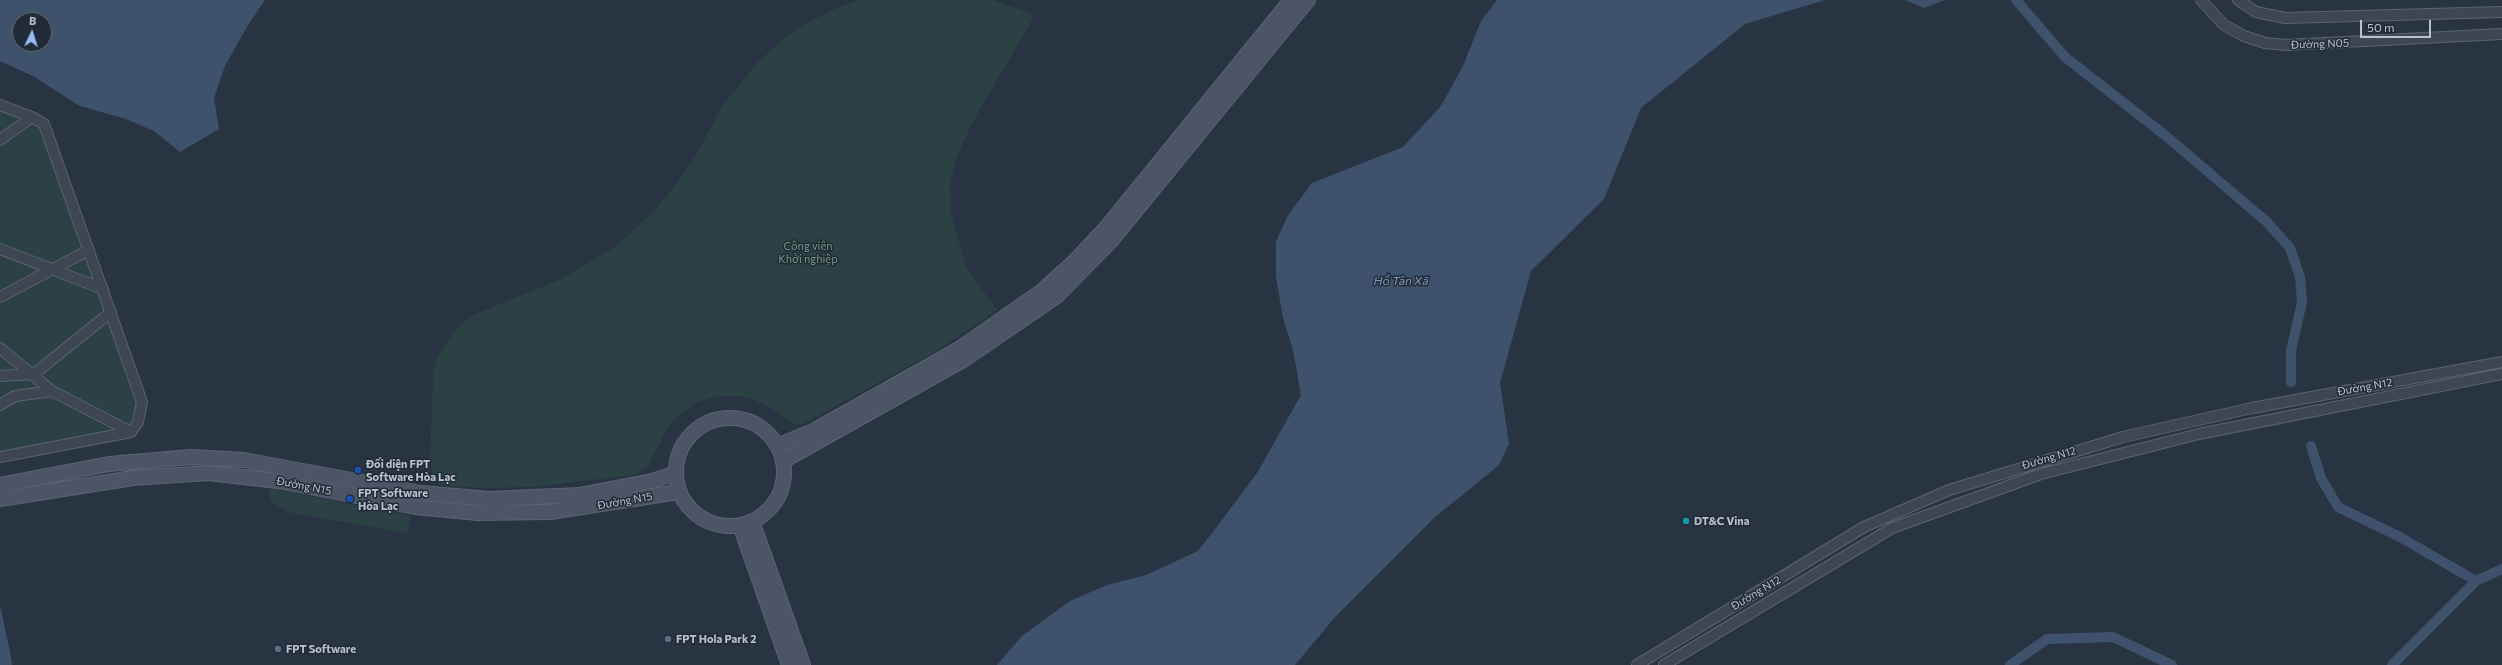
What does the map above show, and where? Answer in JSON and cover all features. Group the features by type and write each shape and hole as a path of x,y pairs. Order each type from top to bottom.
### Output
{"street":[{"path":"776,446 815,430 959,349 993,327 1042,291 1074,262 1143,192 1202,119 1291,0"},
{"path":"1202,119 1308,0"},
{"name":"Đường N05","path":"2200,0 2224,25 2244,36 2264,43 2286,45 2502,34"},
{"path":"2238,0 2256,12 2285,18 2502,12"},
{"path":"0,105 32,117 44,124 142,402 138,422 131,432 0,457"},
{"path":"0,140 32,117"},
{"path":"783,461 966,359 1057,296 1111,241 1143,192"},
{"path":"0,249 103,289"},
{"path":"0,297 89,250"},
{"path":"0,376 34,374 111,312"},
{"path":"0,348 52,391 131,432"},
{"name":"Đường N12","path":"1636,665 1649,662 1864,527 1949,490 2123,436 2252,408 2502,362"},
{"name":"Đường N12","path":"1664,665 1892,528 2041,474 2199,434 2502,374"},
{"path":"0,405 15,396 52,391"},
{"path":"732,418 750,422 766,432 776,446 783,461 784,478 779,495 769,509 746,523 723,526 706,521 692,512 679,492 676,473 677,460 684,443 697,430 713,421 732,418"},
{"name":"Đường N15","path":"0,485 109,464 191,457 244,460 421,493 489,499 579,495 652,481 676,473"},
{"name":"Đường N15","path":"0,499 133,478 208,473 278,480 415,507 478,513 550,512 679,492"},
{"path":"746,523 789,665"},
{"path":"746,523 803,665"}],"green space":[{"name":"Công viên Khởi nghiệp","path":"859,0 992,0 1035,15 971,125 956,159 950,186 951,213 966,267 997,310 938,350 803,424 794,424 770,407 754,400 741,396 719,396 698,402 681,413 668,427 647,468 632,475 533,487 479,488 441,485 434,481 430,457 433,374 437,357 454,331 471,316 561,279 616,246 651,214 672,190 695,157 722,106 760,60 783,39 807,23 832,10"},
{"path":"0,107 42,127 137,394 139,410 129,429 0,453"},
{"path":"270,488 411,516 408,532 405,533 288,512 270,500"}],"water":[{"path":"0,0 265,0 248,25 225,66 214,98 219,129 180,152 154,131 126,119 80,106 33,76 0,61"},
{"name":"Hồ Tân Xã","path":"1497,0 1825,0 1745,24 1641,108 1604,199 1531,271 1500,383 1509,444 1499,465 1434,518 1336,616 1295,665 997,665 1022,636 1070,601 1107,585 1146,575 1198,551 1219,524 1257,473 1301,395 1293,350 1283,318 1276,277 1276,241 1288,215 1312,183 1403,147 1441,106 1463,66 1481,21"},
{"path":"1905,0 1945,0 1924,8"},
{"path":"0,606 10,651 12,665 0,665"}],"waterway":[{"path":"2016,0 2065,57 2166,136 2267,222 2290,248 2300,277 2302,302 2291,351 2291,382"},
{"path":"2311,446 2321,478 2338,507 2400,537 2476,581"},
{"path":"2392,665 2476,581 2502,569"},
{"path":"2010,665 2047,639 2113,637 2172,665"}],"place":[{"name":"Đối diện FPT Software Hòa Lạc","path":"358,470"},
{"name":"FPT Software Hòa Lạc","path":"350,499"},
{"name":"DT&C Vina","path":"1686,521"},
{"name":"FPT Hola Park 2","path":"668,639"},
{"name":"FPT Software","path":"278,649"}]}
